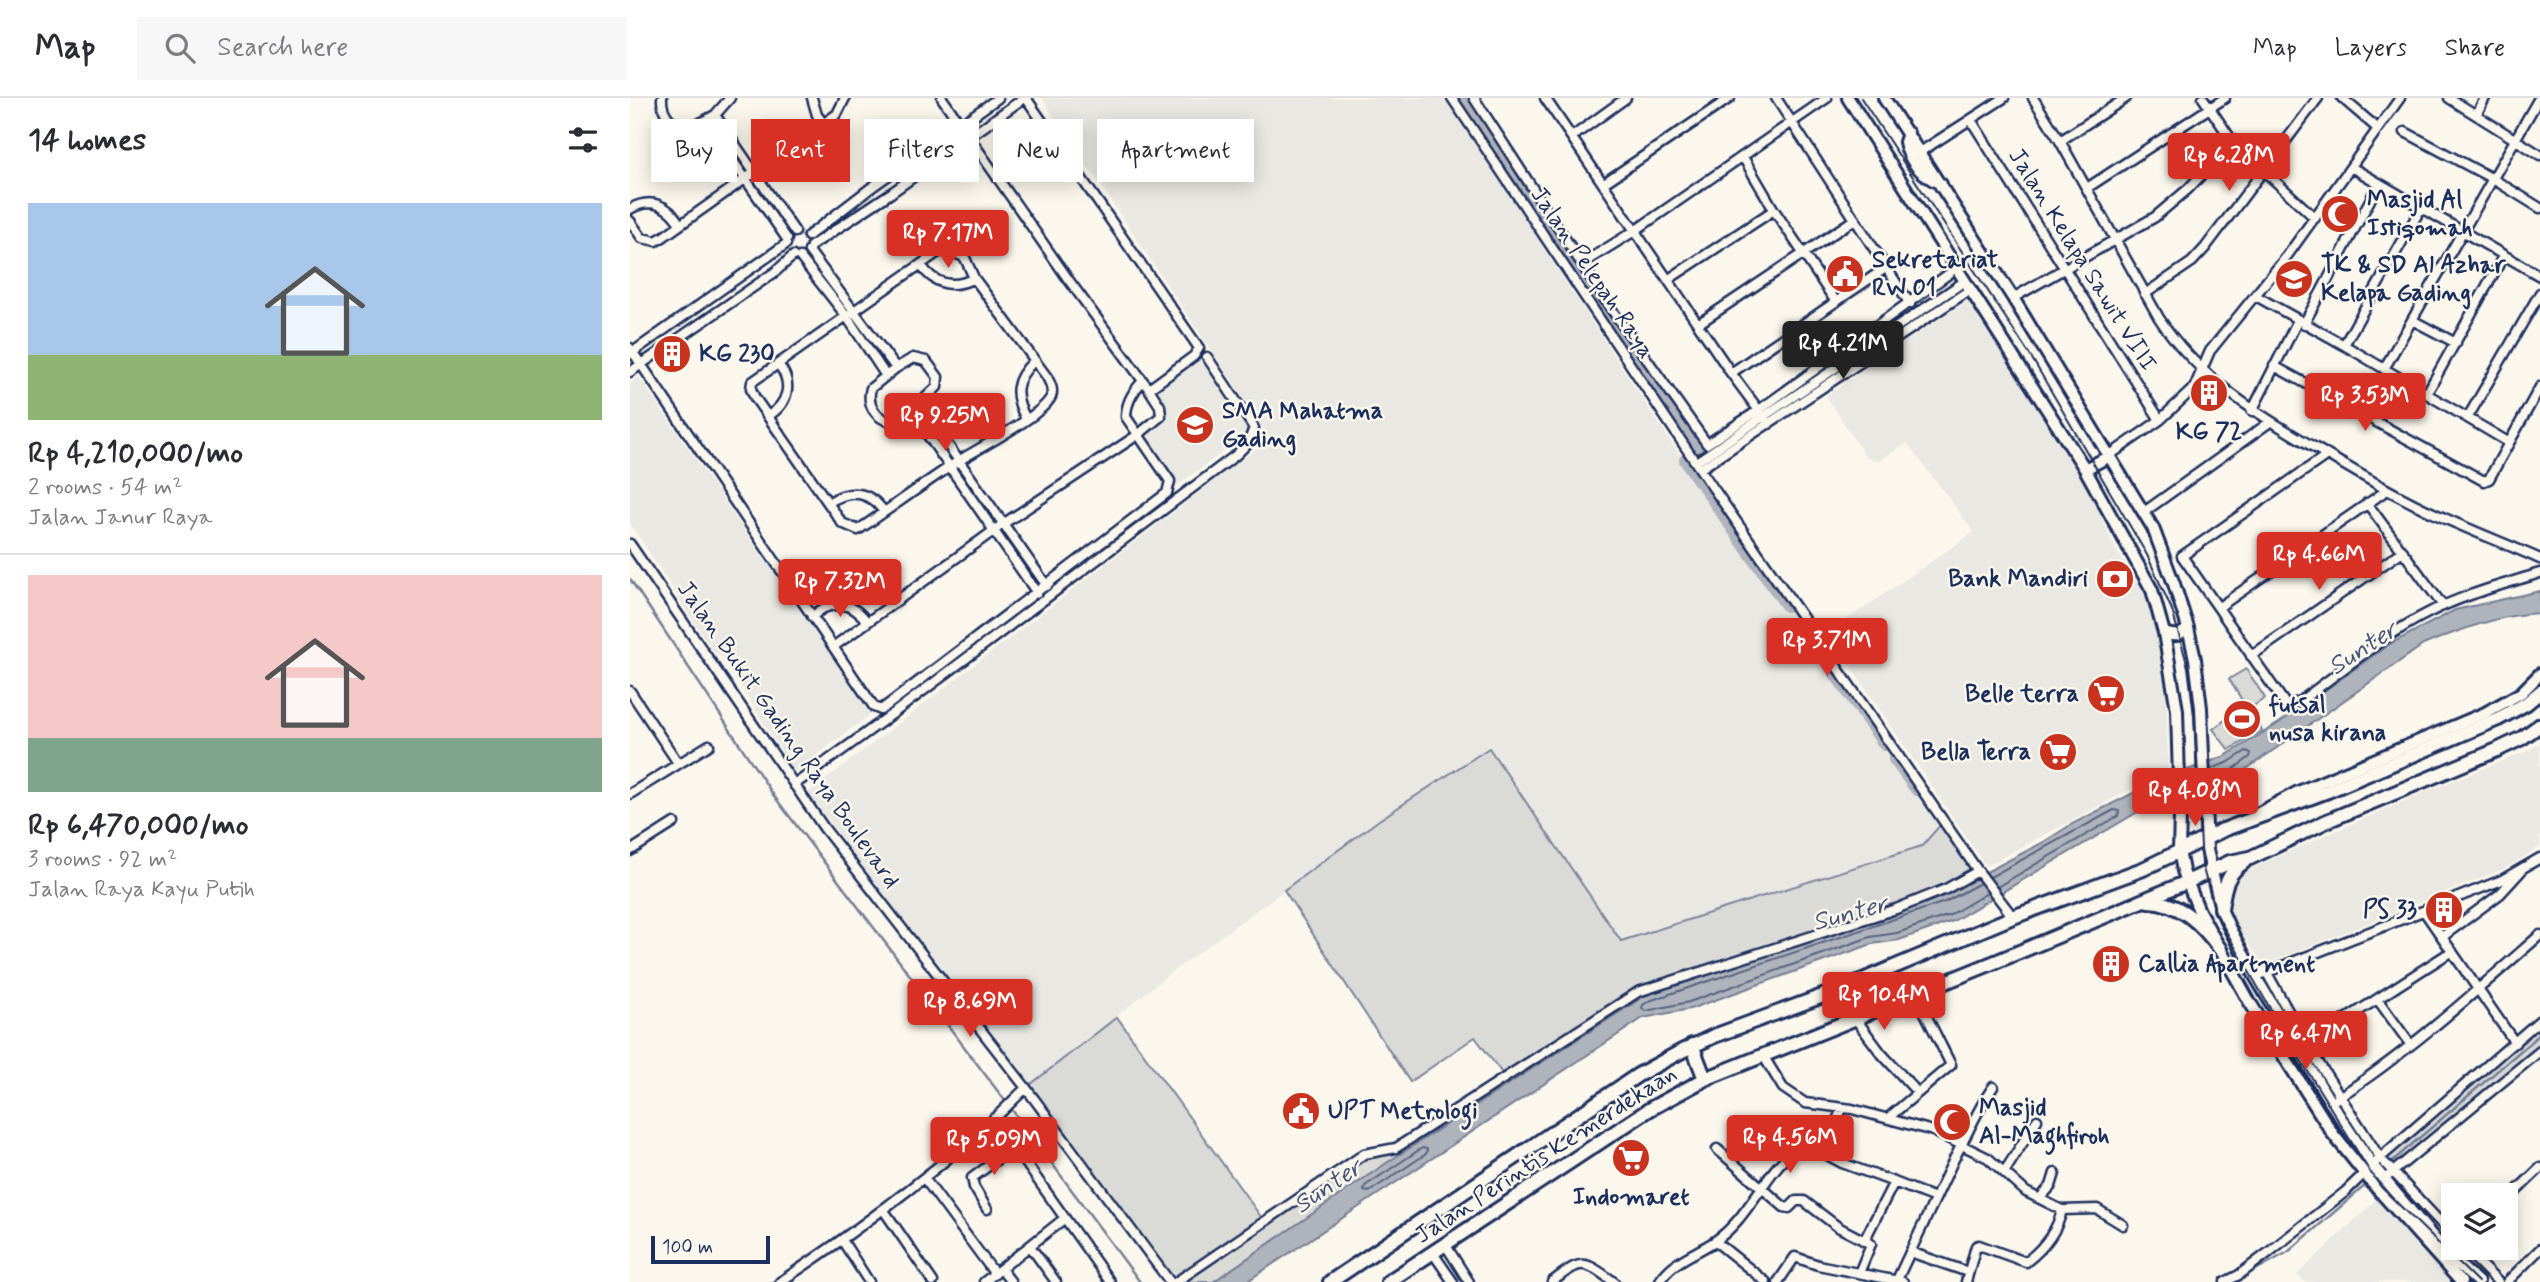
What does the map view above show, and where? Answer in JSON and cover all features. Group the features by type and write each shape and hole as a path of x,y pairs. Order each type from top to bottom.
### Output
{"highway":[{"name":"Jalan Perintis Kemerdekaan","path":"1330,1282 1639,1075 1692,1045 1839,990 2013,917 2143,869 2251,818 2328,791 2498,719 2527,703 2540,692"},
{"name":"Jalan Perintis Kemerdekaan","path":"1388,1282 1650,1109 1705,1079 1764,1057 2230,862 2250,858 2327,821 2497,750 2522,738 2540,725"},
{"path":"2221,909 2224,889 2230,875 2250,858"},
{"path":"2141,900 2161,901 2181,910 2199,924 2220,949"},
{"path":"1692,1045 1705,1079"}],"main road":[{"path":"1848,98 2085,469 2152,590 2164,633 2177,710 2179,851 2187,882 2199,911 2249,1001 2333,1134 2378,1172 2449,1256 2478,1282"},
{"path":"1884,98 1908,134 1916,155 1941,184 2013,298 2153,528 2188,628 2198,683 2206,804 2205,838 2221,909 2247,961 2261,974 2378,1172 2461,1282"},
{"path":"1893,169 1916,155"},
{"path":"2085,469 2108,456"},
{"path":"2164,633 2173,636 2182,634 2188,628"},
{"name":"Jalan Perintis Kemerdekaan","path":"2251,818 2282,800 2499,706 2521,693 2540,674"}],"street":[{"path":"662,98 663,110 670,119"},
{"path":"710,119 730,98"},
{"path":"812,98 820,119"},
{"path":"829,119 837,114 845,98"},
{"path":"942,98 958,119"},
{"path":"970,119 998,98"},
{"path":"979,129 1025,98 1199,348 1194,356 1149,389"},
{"name":"Jalan Pelepah Raya","path":"1452,98 1698,466 1979,872 2013,917"},
{"name":"Jalan Pelepah Raya","path":"1474,98 1608,303 1705,442 1710,444 1761,417"},
{"path":"1545,98 1761,417"},
{"path":"1572,137 1626,98"},
{"path":"1604,183 1730,98"},
{"path":"1776,98 1918,318"},
{"path":"1583,263 1636,230 1827,98"},
{"path":"1916,155 2004,98"},
{"path":"2033,98 2167,330 2202,369 2252,411 2387,490 2540,559"},
{"path":"2060,141 2126,98"},
{"path":"2203,98 2233,142 2315,218"},
{"path":"2087,188 2225,98"},
{"path":"2145,294 2192,262 2205,248 2318,98"},
{"path":"2342,98 2377,128"},
{"path":"2108,456 2160,420 2194,388 2210,351 2315,218 2400,98"},
{"path":"2449,98 2540,155"},
{"path":"2476,115 2485,98"},
{"path":"2384,369 2539,98"},
{"path":"715,115 751,166"},
{"name":"Jalan Kelapa Sawit VIII","path":"1971,120 2160,420"},
{"path":"2405,132 2493,179 2540,208"},
{"path":"2013,298 2165,209 2233,142"},
{"path":"834,647 1003,524 1139,434 1161,416 1160,406 1149,389 979,150"},
{"path":"1743,156 1774,210 1836,302"},
{"path":"737,165 787,241 789,253 797,256 847,317 886,376"},
{"path":"2351,167 2378,185 2540,276"},
{"path":"630,221 642,238 656,241 751,176"},
{"path":"762,182 795,232"},
{"path":"807,236 879,182"},
{"path":"630,372 906,182"},
{"path":"2252,411 2274,366 2378,185"},
{"path":"630,209 644,203 655,203 666,207 680,224"},
{"path":"2344,345 2421,208"},
{"path":"1669,279 1774,210"},
{"path":"1698,324 1855,219"},
{"path":"896,368 810,248 807,236 802,232 795,232 787,241 631,351 874,707 881,710 1167,493 1170,481 1129,423 1126,409 1132,393 1143,381"},
{"path":"948,249 965,258 974,278 1047,377 1052,390 1049,400 1026,419 951,466 858,530 842,523 754,398 752,382 921,265 937,253 948,249"},
{"path":"2427,393 2504,256"},
{"path":"921,265 935,280 943,284 965,283 974,278"},
{"path":"1731,373 1887,267"},
{"path":"1698,466 1909,302 1951,273"},
{"path":"1761,417 1968,285"},
{"path":"2468,417 2540,292"},
{"path":"2256,296 2508,442"},
{"path":"2412,320 2456,343"},
{"path":"794,785 895,712 1236,455 1248,443 1254,428 1207,357"},
{"path":"913,358 920,358 926,361 937,377 937,387 911,411 892,422 878,417 869,400 871,388 886,376 913,358"},
{"path":"1026,419 1016,396 1021,378 1034,361"},
{"path":"768,416 777,411 788,390 784,371 778,364"},
{"path":"2274,366 2484,481 2489,479 2540,387"},
{"path":"919,404 1046,586"},
{"path":"911,411 1037,593"},
{"path":"2144,512 2270,422"},
{"path":"2327,455 2182,556 2280,700 2289,705 2299,702 2402,627 2443,606 2540,573"},
{"path":"2219,607 2387,490"},
{"path":"828,503 848,493 859,493 869,496 884,512"},
{"path":"2367,503 2443,606"},
{"name":"Jalan Bukit Gading Raya Boulevard","path":"630,544 824,828 1026,1088 1170,1282"},
{"path":"2251,656 2403,551"},
{"path":"812,617 827,606 846,605 855,608 867,622"},
{"path":"630,691 678,763"},
{"path":"632,790 709,744"},
{"path":"630,851 674,824"},
{"path":"2261,974 2502,880 2540,858"},
{"path":"2442,937 2500,894 2520,874 2522,868"},
{"path":"1176,1282 1364,1154 1396,1147 1638,992 1896,909 1979,872"},
{"path":"2424,911 2515,1043"},
{"path":"2335,1099 2478,990 2540,935"},
{"path":"2303,1047 2452,951"},
{"path":"1888,1118 1951,1065 1916,993"},
{"path":"2378,1000 2410,1044"},
{"path":"1855,1018 1881,1053 1917,1092"},
{"path":"2378,1172 2540,1020"},
{"path":"2225,1282 2239,1275 2540,1051"},
{"path":"1764,1057 1777,1080 1790,1094 1805,1103 1888,1118 1933,1131 1988,1158 2005,1171 2016,1185 2062,1210 2097,1209 2123,1225"},
{"path":"1778,1282 1796,1257 1818,1265 1899,1282 1935,1198 1963,1146 1975,1116 1993,1087"},
{"path":"780,1282 796,1278 924,1178 1026,1088"},
{"path":"1818,1150 1825,1147 1830,1139 1842,1109"},
{"path":"994,1118 1110,1282"},
{"path":"2005,1171 2036,1120"},
{"path":"1659,1282 1667,1270 1715,1241 1750,1206 1778,1167 1801,1146 1818,1150 1842,1163 1935,1198"},
{"path":"987,1209 974,1187 972,1178 1014,1147"},
{"path":"1717,1149 1786,1208 1796,1201 1804,1201 1838,1227 1872,1246 1859,1273"},
{"path":"2518,1189 2540,1168"},
{"path":"2378,1172 2441,1226"},
{"path":"2040,1198 2051,1186 2055,1173"},
{"path":"924,1178 998,1272 1010,1282"},
{"path":"1864,1241 1894,1182"},
{"path":"883,1209 933,1282"},
{"path":"1966,1282 1978,1245 2026,1262 2041,1249 2053,1233 2062,1210"},
{"path":"984,1282 1065,1218"},
{"path":"842,1240 869,1282"},
{"path":"1715,1241 1766,1282"},
{"path":"1445,1244 1469,1282"},
{"path":"1030,1246 1056,1282"},
{"path":"2507,1282 2540,1249"},
{"path":"1910,1252 1968,1272"},
{"path":"1433,1253 1453,1282"},
{"path":"2476,1260 2498,1282"},
{"path":"1552,1282 1571,1268 1583,1264 1590,1265 1614,1282"}],"shaded area":[{"path":"1042,98 1445,98 1698,483 1785,601 1941,824 1922,846 1621,942 1489,748 1379,820 1169,974 1026,1088 808,793 1270,438 1098,182 1254,182 1254,119 1097,119 1097,180 1083,159 1083,119 1056,119"},
{"path":"1969,299 2076,462 2117,552 2148,598 2166,670 2168,769 1986,866 1828,633 1974,532 1907,443 1878,461 1866,457 1826,396"},
{"name":"SMA Mahatma Gading","path":"1199,357 1245,421 1248,430 1242,438 1175,487 1138,429 1158,414 1153,388"},
{"path":"639,377 871,714 794,772 724,659 713,651 630,523 630,384"},
{"name":"futsal nusa kirana","path":"2246,669 2265,698 2251,708 2262,731 2229,750 2213,729 2245,705 2229,679"},
{"path":"2540,743 2540,847 2504,869 2263,965 2234,921 2226,892 2240,873 2425,792 2525,752"},
{"path":"1489,748 1621,941 1922,846 1941,824 1975,872 1866,920 1646,995 1375,1171 1213,1282 1170,1282 1026,1088 1117,1017 1264,1221 1364,1154 1389,1150 1504,1076 1475,1037 1410,1082 1284,890 1379,820"},
{"path":"2540,1020 2540,1032 2537,1035 2540,1034 2540,1051 2392,1173 2380,1158"},
{"path":"2377,1199 2457,1282 2305,1282 2297,1275"}],"water":[{"path":"2540,591 2540,613 2495,620 2423,645 2218,789 2165,796 1953,921 1899,940 1872,944 1690,1009 1643,1018 1246,1282 1213,1282 1385,1164 1646,995 1942,895 2153,783 2225,756 2279,723 2388,645 2455,610"}],"waterway":[{"path":"1459,98 1697,453"},
{"path":"1686,460 1700,481"},
{"path":"1704,486 1787,605"},
{"path":"630,579 774,796 1006,1102"},
{"path":"1804,628 1885,744"},
{"path":"1895,759 1917,789"},
{"path":"2381,1171 2540,1034"},
{"path":"1010,1107 1140,1282"},
{"path":"2243,1277 2288,1252 2368,1183"}],"tram line":[{"path":"1861,98 2030,355 2147,555 2172,610 2188,667 2194,716 2202,865 2215,912 2283,1031 2370,1172 2381,1187 2478,1282"}],"place":[{"name":"Masjid Al Istiqomah","path":"2340,214"},
{"name":"Sekretariat RW 01","path":"1845,274"},
{"name":"TK & SD Al Azhar Kelapa Gading","path":"2294,279"},
{"name":"KG 230","path":"672,354"},
{"name":"KG 72","path":"2209,393"},
{"name":"SMA Mahatma Gading","path":"1195,425"},
{"name":"Bank Mandiri","path":"2115,579"},
{"name":"Belle terra","path":"2106,694"},
{"name":"futsal nusa kirana","path":"2242,719"},
{"name":"Bella Terra","path":"2058,752"},
{"name":"PS 33","path":"2444,910"},
{"name":"Callia Apartment","path":"2111,964"},
{"name":"UPT Metrologi","path":"1301,1111"},
{"name":"Masjid Al-Maghfiroh","path":"1952,1122"},
{"name":"Indomaret","path":"1631,1158"}],"water label":[{"name":"Sunter","path":"2363,649"},
{"name":"Sunter","path":"1850,914"},
{"name":"Sunter","path":"1328,1187"}]}
